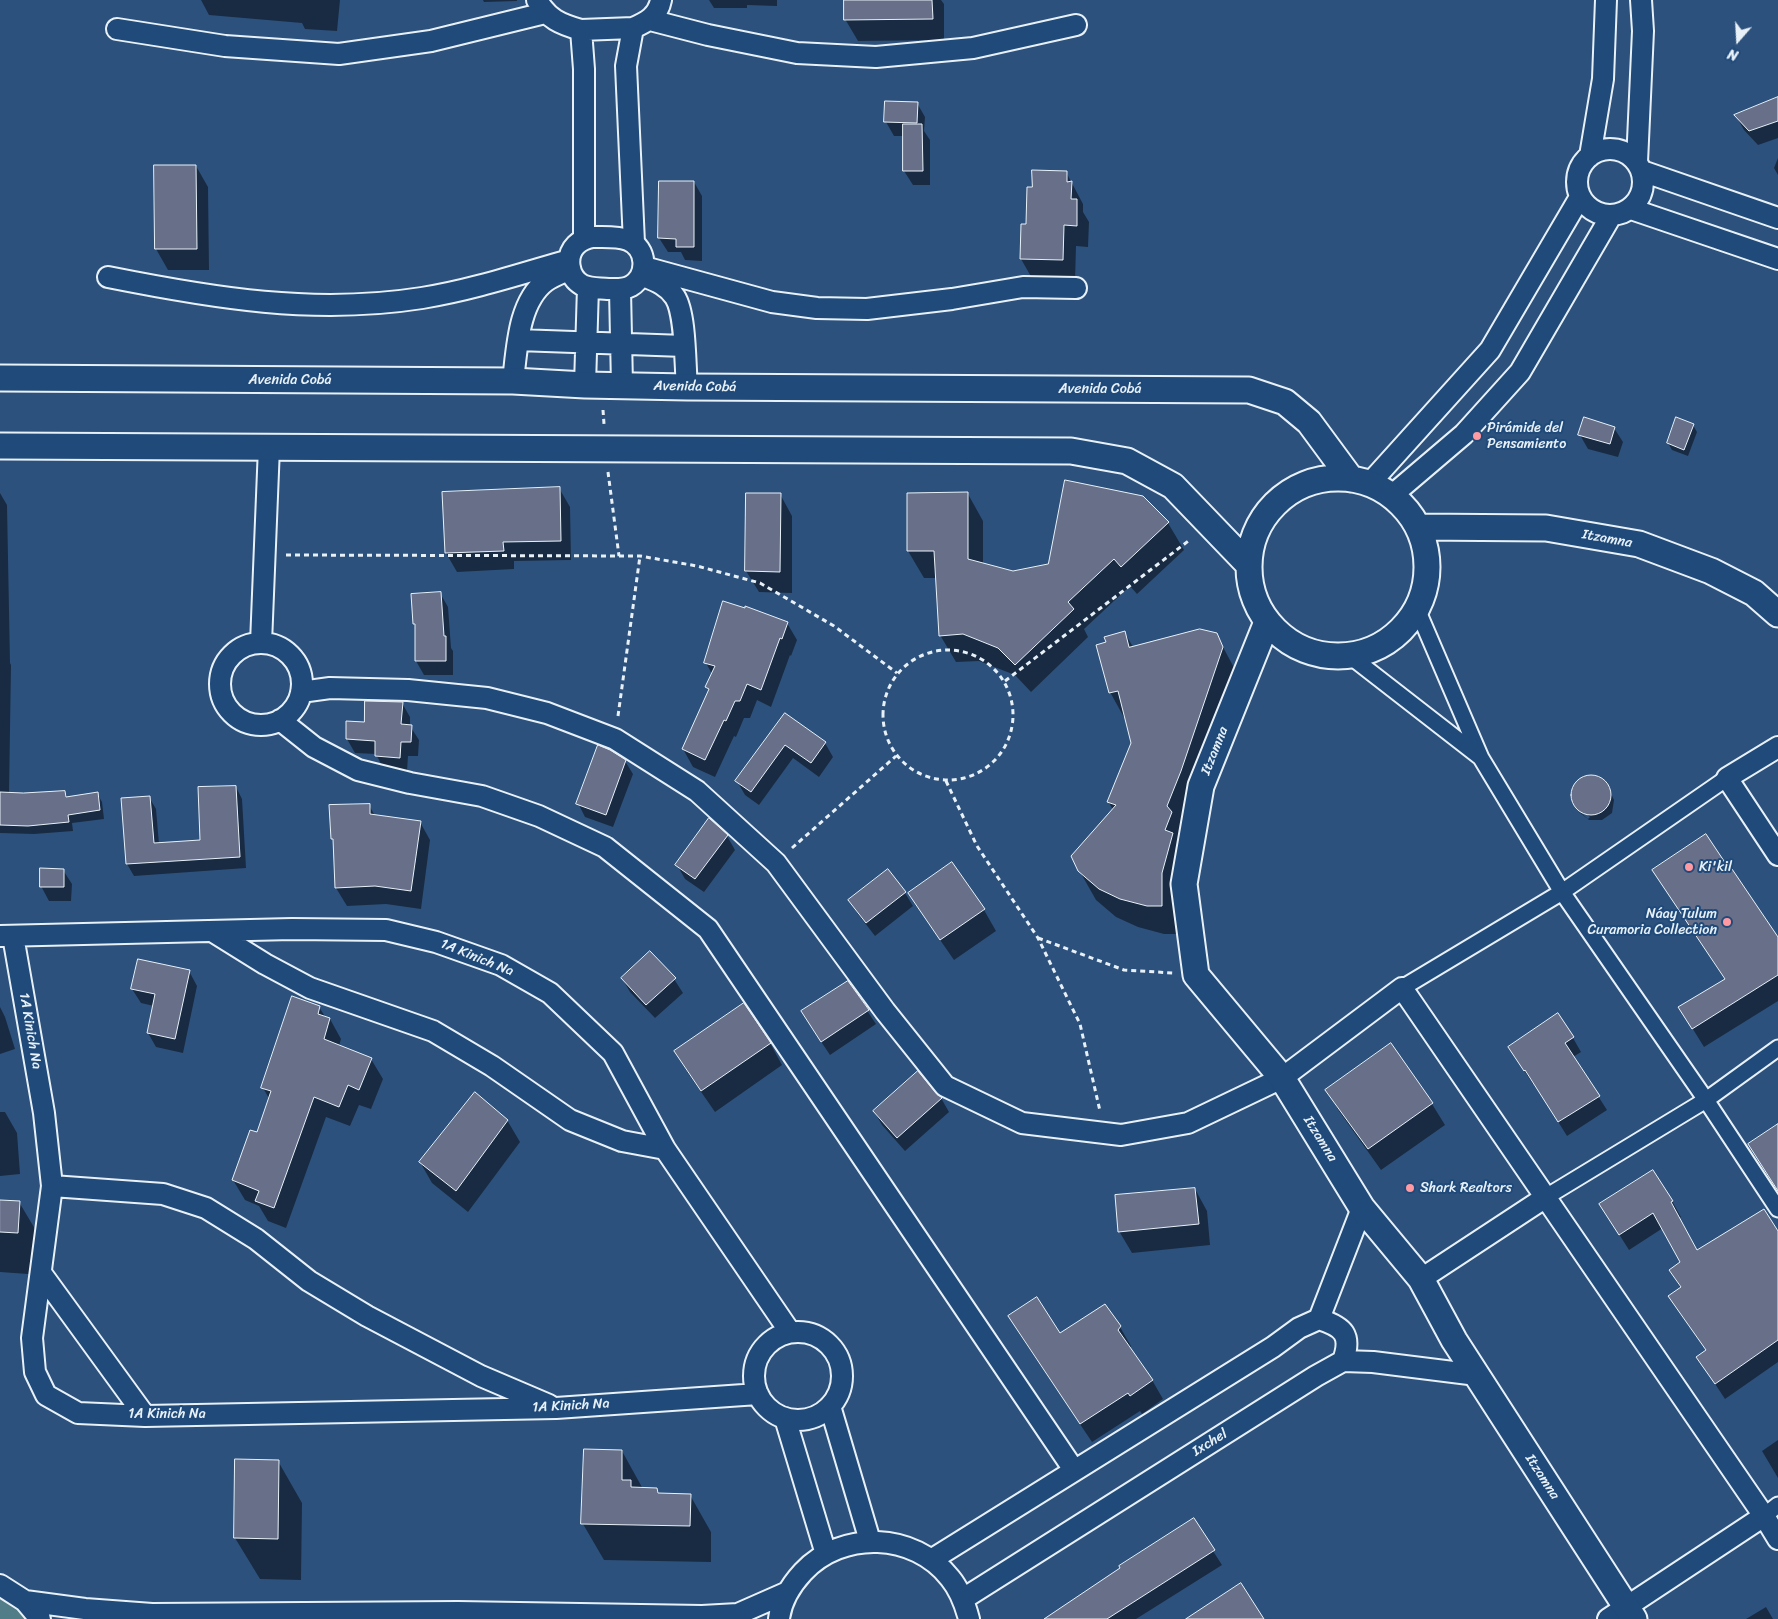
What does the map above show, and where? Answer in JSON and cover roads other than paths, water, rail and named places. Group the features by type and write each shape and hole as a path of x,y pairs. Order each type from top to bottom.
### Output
{"street":[{"path":"634,243 626,66 641,24 660,8 661,0"},
{"path":"1590,156 1603,79 1606,0"},
{"path":"1641,0 1643,30 1640,167 1644,182 1642,192 1638,202 1631,209 1611,216 1592,210 1580,197 1577,183 1578,173 1583,163 1599,151 1610,149 1625,153 1640,167 1778,218"},
{"path":"117,29 225,46 339,54 431,41 541,6 562,25 581,30 641,24 797,53 876,57 973,48 1076,25"},
{"path":"581,30 584,70 584,239"},
{"path":"1360,481 1490,350 1580,197"},
{"path":"1631,209 1778,259"},
{"path":"1390,497 1464,434 1520,372 1611,216"},
{"path":"593,236 625,239 634,243 640,249 644,258 643,271 636,282 629,288 620,290 588,287 580,284 573,277 569,264 571,251 584,239 593,236"},
{"path":"108,277 188,293 275,304 349,305 421,298 569,264"},
{"path":"513,381 518,340 527,305 536,291 546,281 569,264"},
{"path":"643,271 772,302 817,308 867,309 952,299 1023,287 1076,288"},
{"path":"643,271 663,284 676,298 681,317 687,387"},
{"path":"585,385 588,287"},
{"path":"620,290 622,385"},
{"path":"518,340 684,346"},
{"name":"Avenida Cobá","path":"0,378 513,381 585,385 687,387 1249,390 1285,402 1309,422 1360,481"},
{"path":"0,446 1071,451 1126,462 1173,486 1248,564"},
{"path":"261,643 269,447"},
{"path":"1323,480 1360,481 1390,497 1401,505 1418,527 1427,554 1426,582 1417,609 1400,632 1377,648 1350,656 1319,654 1290,642 1267,622 1253,595 1248,564 1255,534 1271,508 1296,488 1323,480"},
{"name":"Itzamna","path":"1418,527 1546,528 1639,544 1719,576 1754,593 1778,614"},
{"path":"1417,609 1481,758 1562,892 1706,1100 1778,1209"},
{"name":"Itzamna","path":"1267,622 1201,786 1184,884 1196,975 1282,1078 1362,1208 1420,1279 1454,1340 1622,1615"},
{"path":"261,643 276,646 289,654 300,671 301,692 294,708 280,720 258,725 246,723 228,709 222,699 219,688 220,677 223,666 230,656 244,647 261,643"},
{"path":"1350,656 1481,758"},
{"path":"301,692 330,688 408,690 487,698 547,713 615,739 697,791 776,862 885,1011 945,1086 1022,1123 1121,1135 1188,1123 1282,1078 1402,988 1562,892 1727,778 1778,747"},
{"path":"280,720 314,747 358,770 410,783 482,796 539,816 605,847 708,929 1074,1470"},
{"path":"1727,778 1778,855"},
{"name":"1A Kinich Na","path":"758,1394 556,1408 146,1416 78,1413 46,1395 35,1372 32,1338 52,1186 44,1113 6,936 292,929 386,930 436,942 501,965 550,994 613,1054 665,1149 790,1332"},
{"path":"212,931 265,964 310,988 433,1032 492,1066 570,1120 622,1141 665,1149"},
{"path":"1402,988 1546,1197 1771,1511 1778,1539"},
{"path":"1420,1279 1546,1197 1706,1100 1778,1048"},
{"path":"52,1186 163,1194 206,1208 256,1239 309,1280 367,1316 481,1376 556,1408"},
{"path":"1319,1319 1362,1208"},
{"path":"41,1273 146,1416"},
{"path":"931,1560 1273,1347 1299,1328 1319,1319 1344,1330 1348,1347 1343,1361 1372,1362 1477,1375"},
{"path":"790,1332 814,1334 825,1341 836,1355 842,1372 837,1396 830,1406 823,1412 804,1420 784,1418 771,1411 758,1394 754,1383 756,1361 761,1350 769,1342 790,1332"},
{"name":"Ixchel","path":"963,1599 1308,1381 1343,1361"},
{"path":"830,1406 870,1541"},
{"path":"784,1418 826,1554"},
{"path":"1622,1615 1771,1511"},
{"path":"779,1619 788,1592 810,1564 840,1547 870,1541 902,1545 931,1560 950,1578 963,1599 969,1619"},
{"path":"0,1586 25,1601 40,1619"},
{"path":"25,1601 150,1616 458,1612 702,1616 738,1614 788,1592"}],"place":[{"name":"Pirámide del Pensamiento","path":"1477,436"},
{"name":"Ki'kil","path":"1689,867"},
{"name":"Náay Tulum Curamoria Collection","path":"1727,922"},
{"name":"Shark Realtors","path":"1410,1188"}]}
